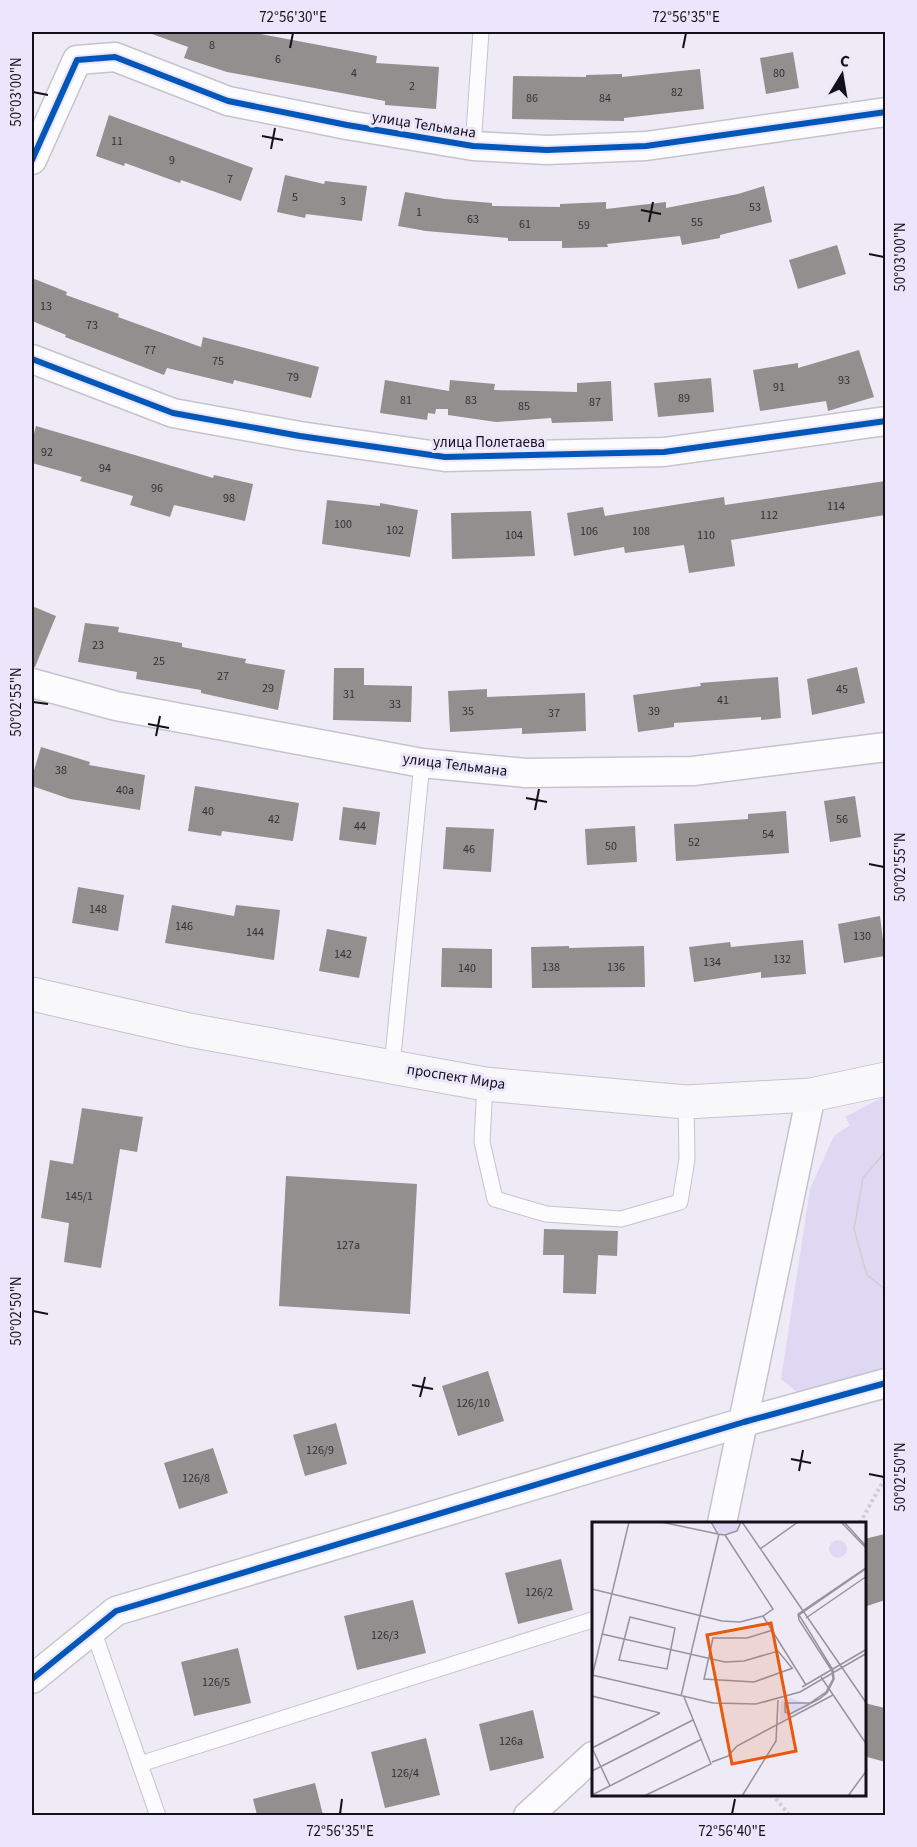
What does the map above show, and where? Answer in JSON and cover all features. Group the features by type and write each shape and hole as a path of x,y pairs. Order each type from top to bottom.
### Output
{"main road":[{"name":"проспект Мира","path":"32,994 189,1030 485,1084 686,1102 811,1095 885,1079"}],"street":[{"name":"улица Тельмана","path":"32,160 77,60 115,57 228,101 347,125 473,146 547,150 646,146 885,112"},
{"name":"улица Полетаева","path":"32,359 173,413 300,436 445,457 664,452 885,421"},
{"name":"улица Тельмана","path":"32,683 116,706 422,763 526,773 693,771 885,747"},
{"path":"722,1522 811,1095"},
{"path":"32,1679 116,1611 744,1422 885,1383"},
{"path":"528,1815 592,1757"}],"lane":[{"path":"473,146 481,32"},
{"path":"392,1066 422,763"},
{"path":"485,1084 482,1142 495,1199 546,1214 621,1219 680,1202 687,1159 686,1102"},
{"path":"140,1764 592,1620"},
{"path":"93,1630 158,1815"}],"path":[{"path":"861,1522 885,1476"},
{"path":"774,1796 790,1815"}],"shaded area":[{"path":"885,1096 885,1375 807,1400 781,1379 810,1189 834,1136 850,1125 845,1117"}],"building":[{"path":"152,32 250,32 377,56 376,63 439,67 436,109 385,105 385,101 227,72 184,58 188,47 152,34"},
{"path":"793,52 799,88 766,94 760,58"},
{"path":"700,69 704,109 624,118 624,121 512,119 513,76 586,77 586,75 622,74 622,77"},
{"path":"109,115 253,168 241,201 181,180 180,183 125,163 124,166 96,156"},
{"path":"285,175 324,184 325,181 367,186 362,221 306,214 305,218 277,212"},
{"path":"764,186 772,222 720,235 720,238 682,245 680,236 607,244 608,247 562,248 562,241 508,241 508,238 426,231 398,226 405,192 445,199 492,203 492,206 560,207 560,204 606,202 606,209 666,202 666,208 738,194"},
{"path":"837,245 846,274 798,289 789,260"},
{"path":"32,278 67,292 66,295 119,314 118,317 201,347 203,337 319,367 311,398 234,380 233,384 167,368 164,375 65,337 66,335 32,321"},
{"path":"859,350 874,397 828,411 826,401 760,411 753,370 798,363 798,368"},
{"path":"711,378 714,412 658,417 654,383"},
{"path":"385,380 449,391 450,380 495,384 494,390 577,392 577,383 611,381 613,421 552,423 551,418 496,422 448,415 448,409 436,409 435,414 428,413 427,420 380,413"},
{"path":"36,426 213,478 214,475 253,484 245,521 174,505 170,517 130,505 133,496 80,481 82,477 32,463 32,441"},
{"path":"885,481 885,515 731,540 735,566 689,573 684,545 625,553 624,547 574,556 567,513 603,507 605,516 724,497 725,505"},
{"path":"327,500 380,506 380,503 418,510 410,557 322,544"},
{"path":"531,511 535,556 452,559 451,513"},
{"path":"32,606 56,616 35,667 32,667"},
{"path":"85,623 119,627 118,632 182,643 182,647 246,659 245,663 285,670 278,710 201,693 201,690 136,679 137,672 78,662"},
{"path":"857,667 865,703 812,715 807,679"},
{"path":"334,668 364,668 364,685 412,686 411,722 333,720"},
{"path":"778,677 781,718 761,720 761,717 674,723 674,727 638,732 633,695 701,686 700,683"},
{"path":"487,689 487,697 585,693 586,731 522,734 522,728 450,732 448,691"},
{"path":"41,747 90,762 89,765 145,775 140,810 70,799 32,786 32,777"},
{"path":"195,786 299,803 293,841 222,831 221,836 188,831"},
{"path":"855,796 861,837 830,842 824,801"},
{"path":"343,807 380,812 376,845 339,840"},
{"path":"786,811 789,853 676,861 674,824 748,819 748,814"},
{"path":"635,826 637,862 587,865 585,829"},
{"path":"446,827 494,829 491,872 443,869"},
{"path":"78,887 124,895 118,931 72,923"},
{"path":"172,905 234,916 236,905 280,910 274,960 165,943"},
{"path":"880,916 885,956 844,963 838,924"},
{"path":"327,929 367,937 359,978 319,971"},
{"path":"803,940 806,974 761,978 761,972 694,982 689,947 730,942 731,947"},
{"path":"569,946 569,948 644,946 645,987 532,988 531,947"},
{"path":"442,948 492,949 492,988 441,987"},
{"path":"82,1108 143,1117 137,1152 120,1149 101,1268 64,1262 69,1223 41,1218 50,1160 73,1164"},
{"path":"286,1176 417,1184 410,1314 279,1306"},
{"path":"544,1229 618,1231 617,1256 598,1255 596,1294 563,1293 564,1255 543,1255"},
{"path":"488,1371 504,1421 458,1436 442,1386"},
{"path":"336,1423 347,1464 305,1476 293,1435"},
{"path":"213,1448 228,1493 179,1509 164,1463"},
{"path":"885,1534 885,1600 866,1606 866,1539"},
{"path":"561,1559 573,1610 518,1624 505,1573"},
{"path":"413,1600 426,1653 357,1670 344,1616"},
{"path":"238,1648 251,1703 194,1716 181,1662"},
{"path":"866,1703 885,1708 885,1762 866,1757"},
{"path":"533,1710 544,1758 490,1771 479,1724"},
{"path":"426,1738 440,1795 385,1808 371,1752"},
{"path":"315,1783 323,1815 257,1815 253,1799"}],"tram line":[{"path":"886,1151 863,1178 854,1229 867,1275 886,1290"}],"cycle path":[{"path":"32,160 77,60 115,57 228,101 347,125 473,146 547,150 646,146 886,112"},
{"path":"32,359 173,413 300,436 445,457 664,452 886,421"},
{"path":"32,1679 116,1611 744,1422 886,1383"}]}
